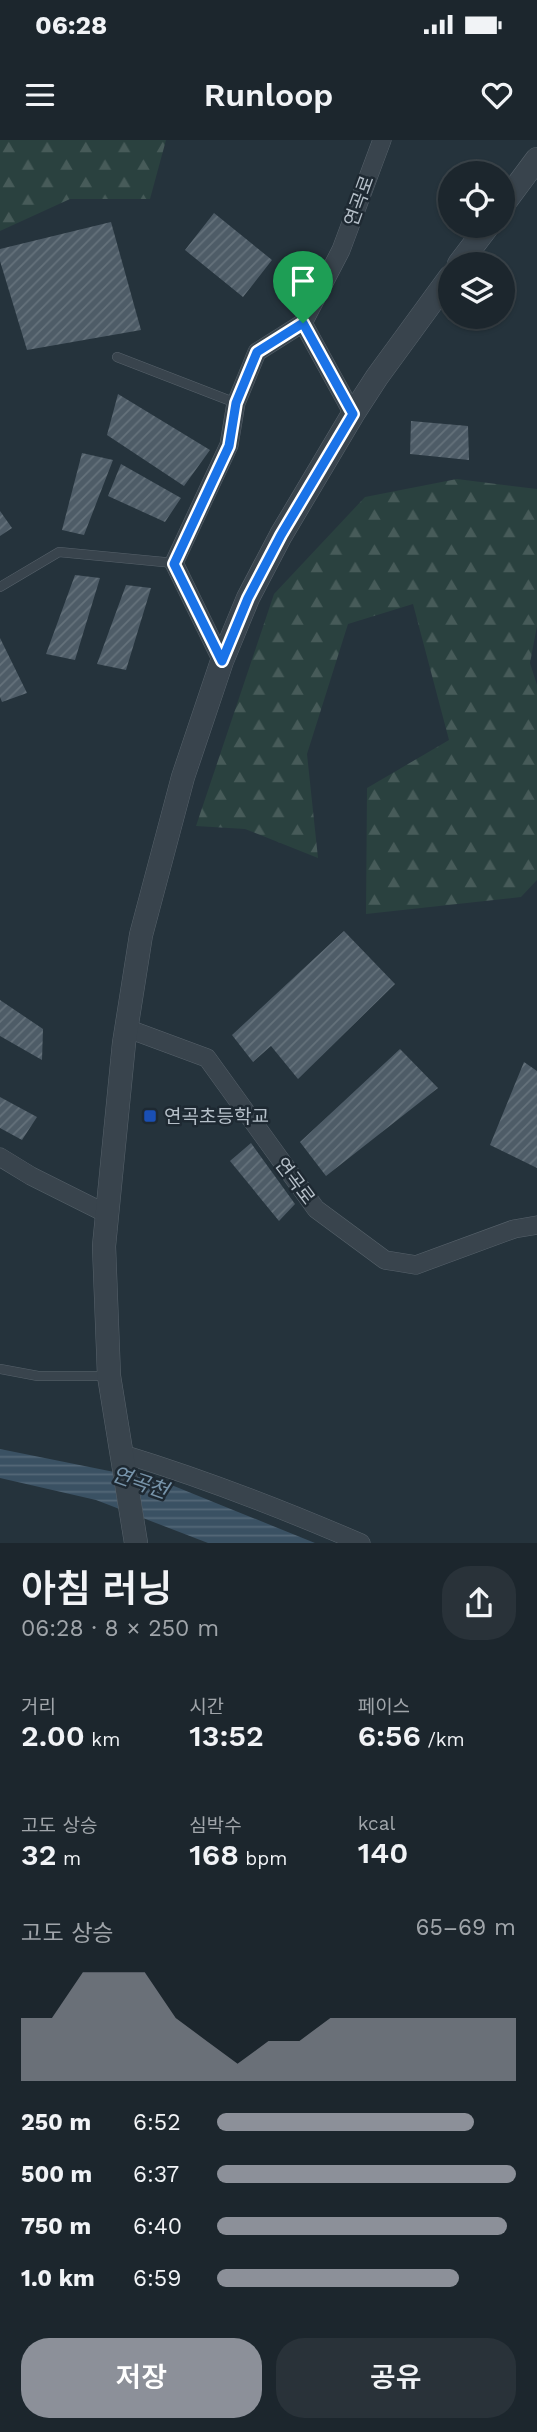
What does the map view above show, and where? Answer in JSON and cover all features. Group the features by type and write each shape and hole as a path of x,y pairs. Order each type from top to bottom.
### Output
{"street":[{"name":"연곡로","path":"303,323 341,250 382,140"},
{"path":"515,189 537,159"},
{"path":"468,252 479,238"},
{"path":"136,1543 109,1377 104,1247 126,1028 141,935 183,777 222,661 248,598 281,535 353,414 438,294"},
{"path":"222,661 174,564 229,446 236,403 257,352 303,323 353,414"},
{"name":"연곡로","path":"126,1028 207,1058 316,1209 385,1260 416,1265 514,1229 537,1226"},
{"path":"0,1157 42,1182 107,1214"},
{"path":"123,1454 195,1476 278,1507 361,1543"}],"lane":[{"path":"117,357 236,403"},
{"path":"0,587 59,552 174,564"},
{"path":"0,1369 38,1376 109,1377"}],"green space":[{"path":"0,140 166,140 150,199 70,199 0,231"},
{"path":"457,479 537,489 537,626 530,663 537,685 537,880 521,897 366,914 367,788 449,740 413,604 348,624 307,754 318,858 245,829 196,826 274,594 365,497"}],"water":[{"name":"연곡천","path":"0,1449 164,1482 315,1543 208,1543 96,1500 0,1478"}],"building":[{"path":"214,213 272,260 243,297 185,250"},
{"path":"111,222 141,330 27,350 0,261 0,249"},
{"path":"118,394 210,450 184,486 107,435"},
{"path":"411,421 468,426 469,460 410,454"},
{"path":"82,453 113,460 84,535 62,530"},
{"path":"121,464 181,498 165,522 108,496"},
{"path":"0,511 12,528 0,536"},
{"path":"75,575 100,578 75,660 46,654"},
{"path":"126,585 151,588 126,670 97,664"},
{"path":"0,638 27,693 2,702 0,697"},
{"path":"344,931 395,984 298,1079 271,1046 253,1062 232,1035"},
{"path":"0,1000 43,1029 42,1060 0,1036"},
{"path":"400,1049 438,1088 326,1176 300,1142"},
{"path":"524,1062 537,1071 537,1168 490,1145"},
{"path":"0,1097 37,1117 22,1140 0,1128"},
{"path":"251,1143 295,1204 279,1221 230,1161"}],"place":[{"name":"연곡초등학교","path":"150,1116"}],"route":[{"path":"303,323 353,414 281,535 248,598 222,661 174,564 229,446 236,403 257,352 303,323"}]}
